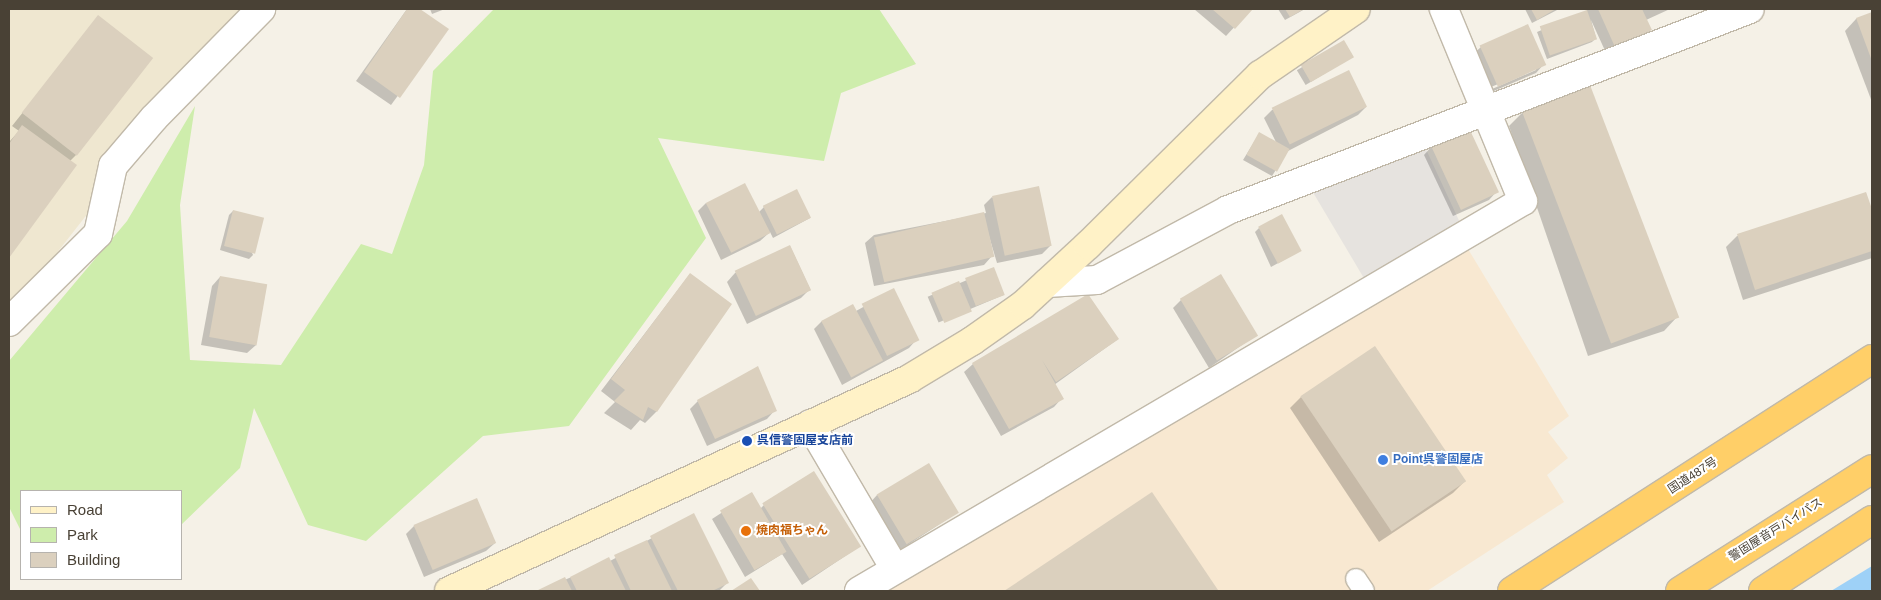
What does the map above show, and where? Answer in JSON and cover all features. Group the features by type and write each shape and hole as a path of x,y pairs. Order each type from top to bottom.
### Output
{"highway":[{"name":"国道487号","path":"1512,591 1872,358"},
{"name":"警固屋音戸バイパス","path":"1680,591 1872,469"},
{"path":"1763,591 1872,520"}],"street":[{"path":"9,322 98,234 113,166 154,118 261,9"},
{"path":"449,591 909,379 972,342 1023,305 1047,283 1260,75 1356,9"},
{"path":"859,591 1523,201 1444,9"},
{"path":"1047,283 1097,280 1228,210 1750,9"},
{"path":"810,424 895,569"}],"shaded area":[{"path":"9,9 261,9 197,74 9,314"},
{"path":"1424,145 1462,227 1365,280 1311,189"},
{"path":"1468,249 1569,416 1548,432 1568,458 1547,475 1564,502 1427,591 877,591"}],"green space":[{"path":"494,9 879,9 916,64 841,93 824,161 658,138 706,238 569,426 483,436 366,541 308,525 254,408 240,468 182,524 182,490 20,490 20,529 9,507 9,361 127,221 195,106 180,205 190,360 281,365 361,244 392,254 424,165 433,71"}],"water":[{"path":"1872,566 1872,591 1831,591"}],"building":[{"path":"407,9 420,9 449,29 400,98 364,72"},
{"path":"1212,9 1253,9 1235,29"},
{"path":"1285,9 1304,9 1290,17"},
{"path":"1531,9 1553,9 1554,10 1537,20"},
{"path":"1598,9 1642,9 1652,30 1615,47"},
{"path":"1587,10 1597,39 1550,56 1540,26"},
{"path":"1872,12 1872,61 1856,18"},
{"path":"98,15 153,58 77,156 22,113"},
{"path":"1528,24 1546,65 1498,87 1480,46"},
{"path":"1344,40 1354,57 1311,82 1301,65"},
{"path":"1349,70 1367,107 1290,145 1272,108"},
{"path":"1590,85 1679,317 1611,344 1522,111"},
{"path":"22,125 77,165 9,258 9,144"},
{"path":"1469,128 1499,192 1461,210 1431,146"},
{"path":"1259,132 1290,149 1277,172 1246,155"},
{"path":"745,183 770,233 731,253 706,203"},
{"path":"1039,186 1052,246 1005,256 992,196"},
{"path":"797,189 811,218 777,234 763,206"},
{"path":"1866,192 1872,209 1872,251 1755,290 1737,234"},
{"path":"233,210 264,218 255,254 224,246"},
{"path":"984,212 994,257 884,282 874,237"},
{"path":"1282,214 1302,251 1278,264 1258,227"},
{"path":"790,245 811,290 756,316 735,271"},
{"path":"994,267 1005,295 976,306 965,278"},
{"path":"690,273 732,304 657,412 648,407 643,420 614,401 625,390 611,379"},
{"path":"1221,274 1258,336 1217,360 1180,299"},
{"path":"220,276 267,284 257,345 209,337"},
{"path":"959,281 972,311 944,323 931,293"},
{"path":"894,288 919,340 887,356 862,304"},
{"path":"1088,294 1119,339 1056,382 1042,360 1064,399 1009,429 972,363"},
{"path":"853,304 883,361 851,377 821,321"},
{"path":"1375,346 1466,481 1392,531 1300,396"},
{"path":"758,366 777,411 715,439 697,400"},
{"path":"929,463 959,513 907,544 877,494"},
{"path":"814,471 861,546 809,579 762,503"},
{"path":"752,492 786,552 754,570 720,511"},
{"path":"1152,492 1218,590 1004,591"},
{"path":"477,498 496,543 433,570 413,525"},
{"path":"694,513 729,583 712,591 678,591 650,536"},
{"path":"647,540 672,591 631,591 614,555"},
{"path":"609,557 626,591 577,591 570,577"},
{"path":"565,577 572,591 536,591"},
{"path":"751,578 760,591 731,591"}],"place":[{"name":"呉信警固屋支店前","path":"747,441"},
{"name":"Point呉警固屋店","path":"1383,460"},
{"name":"焼肉福ちゃん","path":"746,531"}]}
